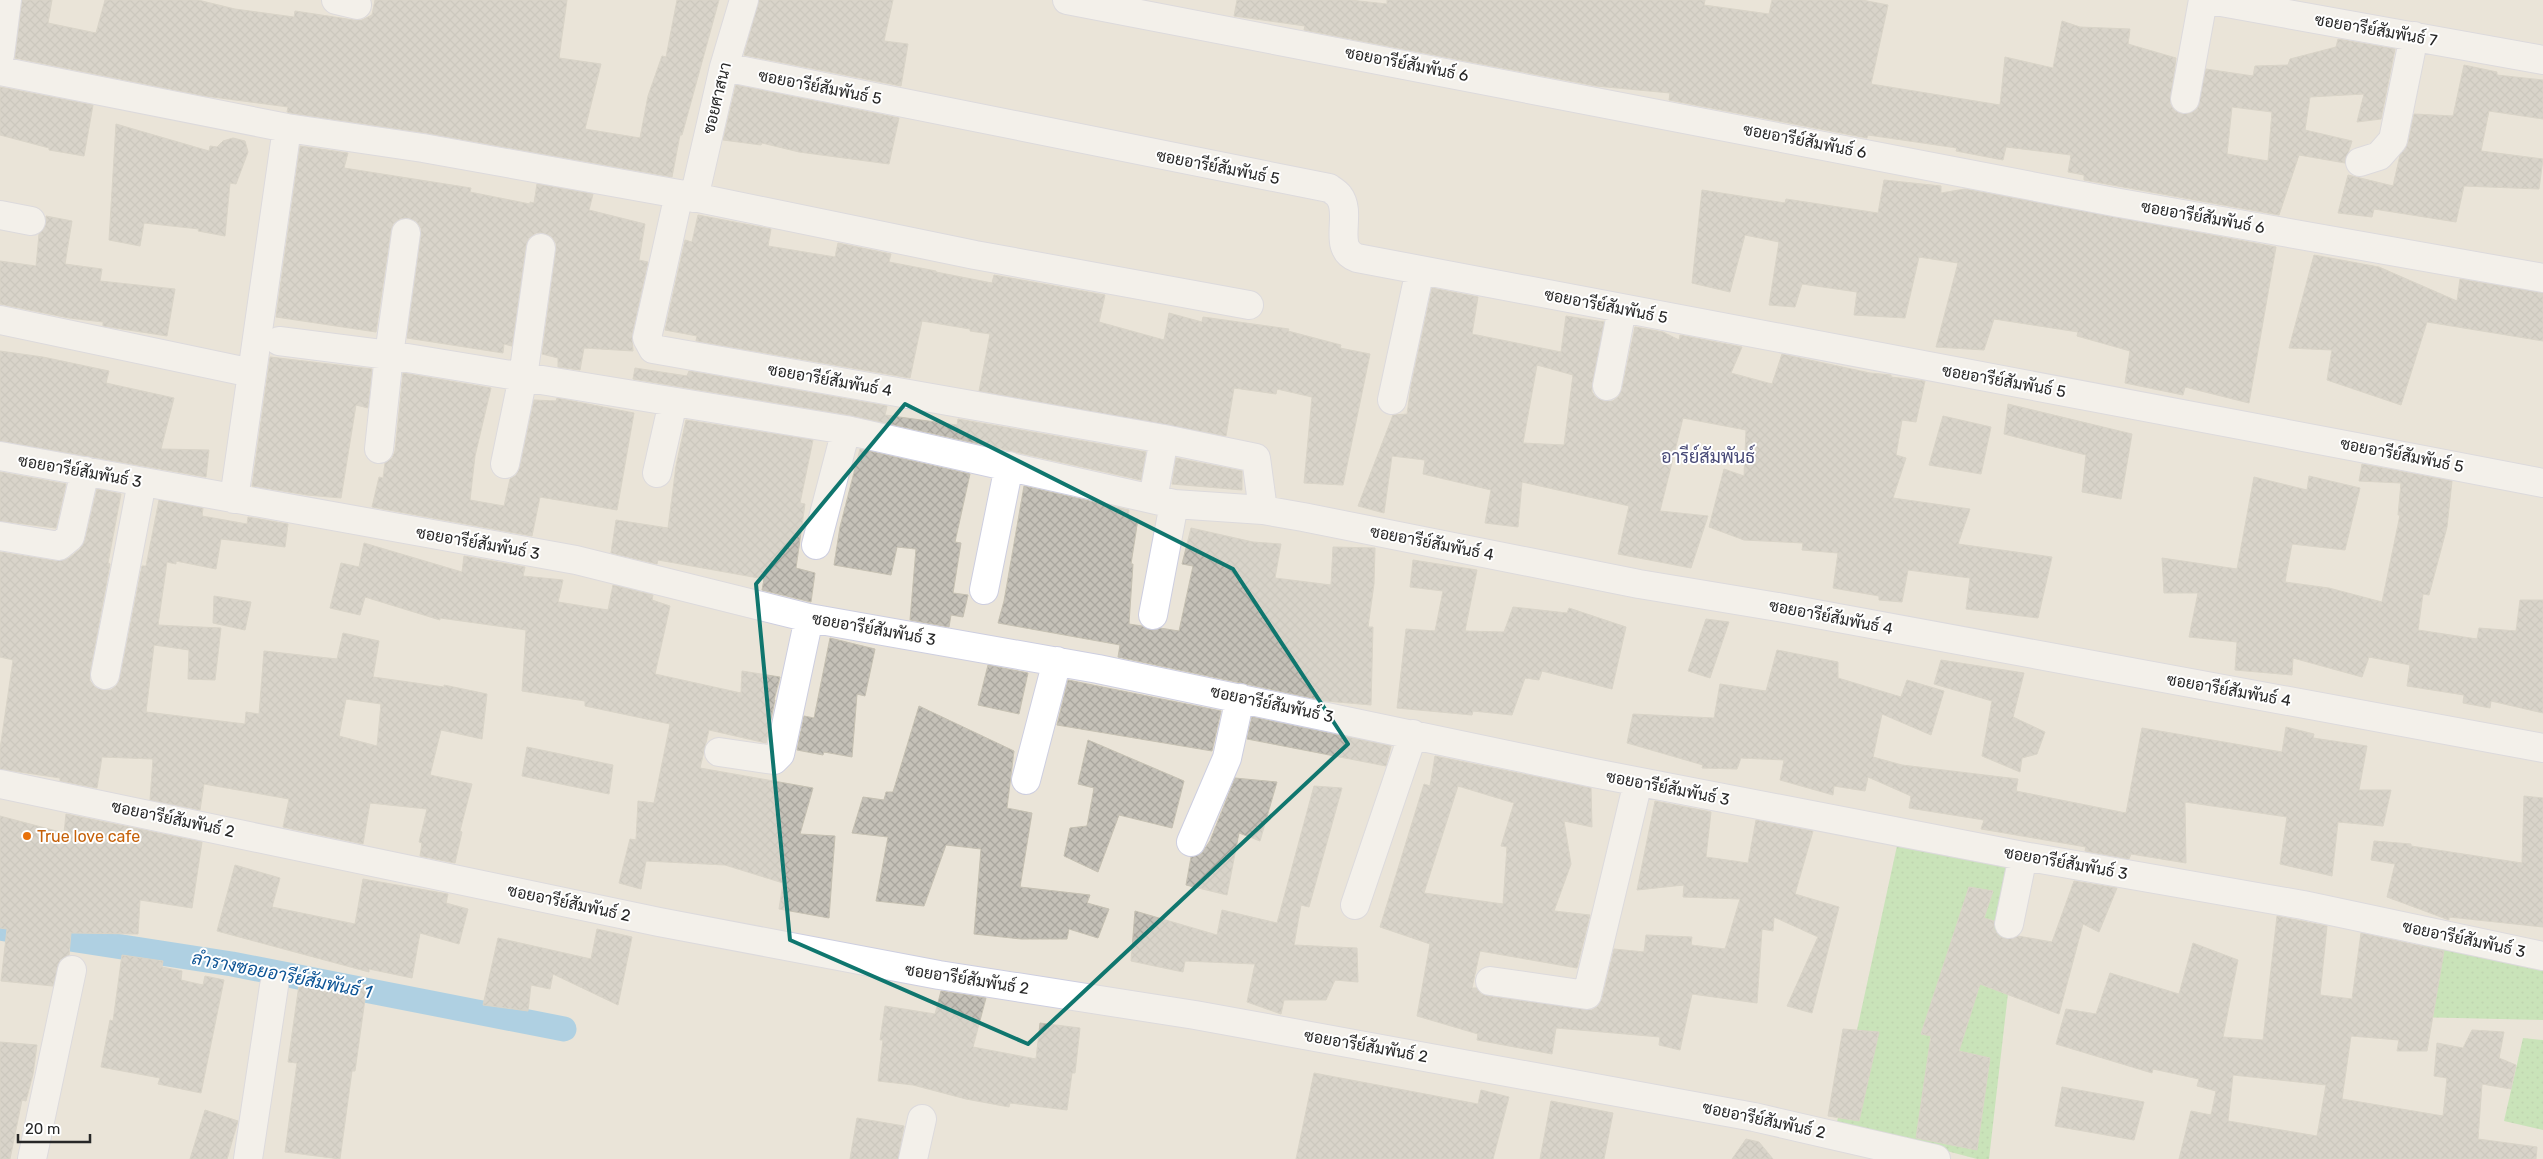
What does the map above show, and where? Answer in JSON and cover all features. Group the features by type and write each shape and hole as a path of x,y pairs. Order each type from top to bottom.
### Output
{"street":[{"path":"0,55 7,0"},
{"name":"ซอยศาสนา","path":"686,196 744,0"},
{"name":"ซอยอารีย์สัมพันธ์ 6","path":"1067,0 2114,202 2543,278"},
{"path":"2185,98 2203,0"},
{"name":"ซอยอารีย์สัมพันธ์ 7","path":"2210,0 2543,60"},
{"path":"2360,162 2379,156 2388,149 2393,140 2414,36"},
{"name":"ซอยอารีย์สัมพันธ์ 5","path":"724,67 1329,188 1339,196 1344,208 1344,248 1349,255 1622,309 2303,436 2543,483"},
{"path":"0,72 287,128 423,148 686,196 975,255 1249,305"},
{"path":"234,499 287,128"},
{"name":"ซอยอารีย์สัมพันธ์ 4","path":"686,196 647,338 654,349 1164,439 1256,458 1263,510 1639,584 1784,608 2543,748"},
{"path":"0,216 31,221"},
{"path":"379,450 389,355 406,233"},
{"path":"505,464 523,377 542,248"},
{"path":"1392,400 1420,270"},
{"path":"1608,386 1622,309"},
{"path":"0,320 252,373"},
{"path":"279,341 389,355 846,430 1163,501 1263,510"},
{"path":"657,473 672,402"},
{"path":"816,544 846,430"},
{"path":"1153,615 1163,501 1164,439"},
{"name":"ซอยอารีย์สัมพันธ์ 3","path":"0,456 576,560 809,618 1057,661 1638,782 2023,856 2303,905 2543,956"},
{"path":"984,590 1009,466"},
{"path":"0,536 59,546 66,543 70,537 85,472"},
{"path":"105,675 142,482"},
{"path":"719,752 774,760 780,754 809,618"},
{"path":"1026,780 1057,661"},
{"path":"1191,842 1227,758 1240,698"},
{"path":"1355,905 1413,734"},
{"path":"1490,981 1586,995 1638,782"},
{"name":"ซอยอารีย์สัมพันธ์ 2","path":"0,784 659,922 938,975 1195,1015 1754,1116 1936,1159"},
{"path":"2009,924 2023,856"},
{"path":"32,1159 72,970"},
{"path":"248,1159 274,986"},
{"path":"913,1159 922,1119"}],"highlighted area":[{"path":"905,404 1233,569 1348,744 1028,1044 790,940 756,584"}],"green space":[{"path":"1900,832 2022,871 1989,1159 1977,1159 1837,1122"},
{"path":"2423,940 2543,963 2543,1020 2413,1017"},
{"path":"2523,1038 2543,1040 2543,1130 2504,1121"}],"building":[{"path":"22,0 52,0 48,23 96,33 105,0 198,0 235,9 294,17 295,11 362,20 372,15 375,0 567,0 559,58 601,64 585,129 640,138 648,96 662,56 666,57 677,0 719,0 682,135 680,135 672,177 426,133 290,113 287,112 288,107 205,96 15,58"},
{"path":"759,0 893,0 884,41 908,44 901,86 744,55"},
{"path":"1237,0 1350,0 1387,4 1387,0 1705,0 1704,5 1769,14 1772,0 1862,0 1888,5 1871,84 2000,105 2005,57 2053,68 2062,21 2080,27 2130,29 2128,44 2176,58 2170,104 2175,111 2183,114 2191,113 2197,109 2206,69 2253,76 2255,66 2288,65 2290,59 2336,47 2338,39 2395,49 2381,119 2357,122 2364,94 2310,97 2305,130 2352,141 2345,163 2299,155 2279,215 2084,180 2084,175 2068,172 2071,155 2006,147 2003,160 1956,151 1957,148 1868,135 1867,138 1669,100 1670,93 1596,86 1304,30 1305,26 1234,16","holes":["2232,107 2272,112 2268,161 2227,154"]},
{"path":"2464,65 2497,72 2497,75 2543,80 2543,119 2489,111 2481,151 2543,159 2539,189 2464,186 2456,222 2374,209 2372,217 2338,213 2348,175 2393,186 2400,155 2408,143 2414,114 2453,116"},
{"path":"736,85 899,118 889,164 799,152 762,143 761,145 723,140"},
{"path":"0,87 93,105 84,156 49,150 49,148 0,135"},
{"path":"116,124 209,151 210,146 217,147 223,141 233,138 245,141 248,152 236,184 230,183 225,236 198,231 199,229 144,223 140,246 109,240"},
{"path":"300,146 348,153 344,168 471,188 470,192 530,204 530,202 534,203 537,184 593,194 589,210 645,224 639,260 648,262 632,335 633,351 584,348 580,370 558,367 558,358 542,354 556,250 556,243 551,236 543,233 536,233 529,238 526,245 512,346 504,344 503,353 407,338 421,235 421,228 416,221 408,218 400,219 393,224 391,230 376,332 276,317"},
{"path":"1884,180 1941,186 1941,193 1965,189 2276,247 2249,403 2185,387 2183,395 2125,383 2130,351 2077,336 2078,332 1994,319 1984,350 1936,347 1958,263 1919,257 1905,318 1854,315 1857,292 1802,284 1795,307 1769,305 1779,242 1745,235 1730,292 1692,283 1702,190 1785,203 1786,199 1878,213"},
{"path":"698,215 771,229 768,246 835,257 838,243 891,254 889,262 992,283 994,275 1105,295 1099,322 1164,340 1169,313 1202,322 1203,317 1289,329 1288,331 1341,345 1340,348 1370,354 1343,485 1304,483 1312,397 1277,389 1276,394 1234,388 1226,436 979,391 990,334 970,331 970,329 922,321 910,378 696,341 697,336 665,330 685,240 692,242"},
{"path":"46,216 72,221 65,264 102,269 100,281 175,289 167,336 103,326 103,322 69,318 0,304 0,261 36,266 39,234 46,224"},
{"path":"2314,255 2379,267 2457,301 2460,279 2543,293 2543,341 2427,322 2401,405 2327,380 2332,350 2289,348"},
{"path":"1432,288 1478,297 1472,334 1561,352 1566,316 1604,322 1592,392 1596,397 1604,401 1613,401 1619,396 1622,389 1635,327 1663,332 1679,340 1680,335 1742,347 1731,373 1772,384 1782,354 1870,373 1891,375 1891,377 1925,381 1916,422 1902,420 1896,455 1906,458 1893,498 1970,509 1958,544 2052,557 2038,618 1966,609 1970,578 1908,570 1902,602 1879,600 1879,596 1833,588 1838,553 1802,550 1803,543 1744,540 1709,527 1724,469 1744,476 1746,430 1683,418 1660,511 1708,516 1691,568 1618,554 1629,506 1522,482 1518,527 1485,523 1491,490 1423,474 1425,460 1392,456 1384,513 1358,506 1393,415 1407,414 1411,386","holes":["1537,365 1573,375 1564,445 1523,443"]},
{"path":"0,351 43,357 109,371 106,383 174,398 161,449 209,450 206,477 0,441"},
{"path":"270,357 372,369 368,408 356,405 341,498 307,495 252,486"},
{"path":"635,368 687,376 689,371 887,406 885,415 957,425 958,419 1146,452 1141,480 849,415 633,379"},
{"path":"403,373 491,388 475,456 470,500 504,506 510,479 516,475 520,467 534,400 556,401 557,398 634,413 617,510 540,497 532,536 372,507 379,477 383,478 385,463 392,458 395,451"},
{"path":"2008,404 2132,434 2121,499 2082,492 2086,455 2004,434"},
{"path":"1943,416 1991,427 1981,474 1929,465"},
{"path":"686,420 813,440 800,503 805,504 796,568 815,573 811,602 762,590 764,579 658,560 657,564 611,553 616,520 668,528 676,466"},
{"path":"860,449 970,474 955,542 961,543 953,593 968,595 963,617 951,615 949,627 910,620 916,549 897,547 891,575 834,565 840,527"},
{"path":"1176,458 1242,471 1242,490 1172,484"},
{"path":"2362,464 2452,481 2447,527 2429,595 2423,594 2418,630 2477,639 2479,628 2516,631 2520,600 2543,600 2543,713 2491,701 2490,708 2463,703 2464,695 2407,686 2410,665 2369,657 2362,677 2293,658 2292,675 2235,670 2237,642 2189,637 2198,593 2164,593 2162,558 2237,569 2254,477 2307,490 2309,476 2360,488 2345,550 2292,544 2285,582 2329,588 2382,602 2400,515 2398,515 2401,483 2359,481"},
{"path":"0,472 66,484 56,528 0,521"},
{"path":"1024,486 1129,510 1128,517 1138,519 1131,564 1133,564 1129,624 1151,630 1160,628 1179,631 1193,566 1182,564 1191,528 1253,542 1281,544 1275,578 1331,585 1333,547 1375,548 1374,584 1368,627 1373,627 1371,705 1326,701 1118,657 1120,645 998,623 1004,601"},
{"path":"97,489 121,494 90,672 90,681 95,687 111,690 117,685 120,678 142,566 146,566 159,500 203,508 202,516 247,524 248,517 288,524 285,547 221,539 216,569 176,561 176,564 167,562 158,625 221,628 215,680 188,679 189,650 154,645 146,712 245,724 246,712 259,714 264,651 337,659 343,633 379,641 373,677 444,687 444,685 487,694 482,739 441,730 430,775 472,784 460,831 462,832 455,863 420,856 422,843 419,842 427,809 370,803 363,844 283,827 289,799 204,784 200,810 150,800 153,759 102,757 97,788 60,781 60,778 0,769 0,749 13,660 0,657 0,552 56,561 69,558 80,549 85,540","holes":["346,699 381,704 377,746 339,736"]},
{"path":"364,543 462,572 464,556 525,567 523,576 563,580 558,602 608,610 613,585 653,595 652,600 670,606 655,674 741,693 742,671 780,677 766,743 709,730 700,768 813,788 800,834 835,836 829,918 779,909 783,883 725,865 646,861 641,889 619,883 630,839 636,840 638,801 654,803 670,724 585,706 585,701 522,691 526,630 440,618 440,620 365,597 360,615 330,608 341,563 359,567"},
{"path":"1413,560 1477,570 1465,631 1504,632 1513,607 1567,613 1569,608 1626,627 1612,689 1542,671 1539,680 1525,678 1512,715 1473,711 1472,715 1397,708 1406,629 1435,631 1443,591 1410,587"},
{"path":"214,596 251,602 245,630 213,623"},
{"path":"1706,619 1729,622 1710,678 1688,671"},
{"path":"830,638 875,649 865,696 857,694 852,757 824,752 823,755 797,750 804,716 814,718"},
{"path":"1777,650 1838,662 1838,678 1901,697 1907,680 1944,691 1931,735 1882,714 1873,757 1902,765 2018,779 2016,791 2126,813 2142,728 2282,752 2286,727 2314,734 2313,738 2367,746 2359,790 2391,790 2383,826 2338,822 2332,876 2280,864 2287,817 2185,802 2186,863 2131,854 2129,859 2085,851 2086,847 1981,829 1984,820 1909,808 1911,796 1868,777 1865,791 1834,786 1833,795 1780,780 1784,760 1741,758 1737,769 1702,768 1703,765 1627,743 1633,714 1714,718 1720,684 1766,691"},
{"path":"1941,660 2024,673 2013,717 2045,732 2037,754 2022,758 2020,772 1982,756 1992,701 1934,684"},
{"path":"988,665 1028,673 1019,714 978,705"},
{"path":"1068,680 1221,711 1212,751 1057,725"},
{"path":"919,706 1014,751 1007,808 1032,813 1020,887 1090,895 1087,903 1109,909 1098,938 1069,929 1067,939 1021,939 974,934 981,849 946,845 924,906 876,901 888,837 852,833 863,797 884,800 886,792 893,792"},
{"path":"1252,717 1391,746 1386,766 1247,739"},
{"path":"1088,740 1184,781 1172,828 1119,815 1098,872 1064,856 1070,828 1087,826 1094,788 1078,784"},
{"path":"527,747 613,765 609,794 522,776"},
{"path":"1435,756 1591,788 1592,827 1564,821 1571,864 1554,911 1590,915 1577,968 1480,951 1472,988 1477,988 1481,994 1488,996 1592,1010 1598,1006 1602,999 1614,949 1644,952 1646,935 1692,937 1691,945 1725,949 1740,899 1683,897 1684,885 1637,890 1655,801 1711,812 1706,857 1748,863 1756,820 1813,831 1795,894 1839,907 1812,1013 1787,1006 1818,937 1774,917 1773,931 1762,929 1757,1003 1692,994 1680,1050 1659,1045 1660,1037 1556,1028 1552,1054 1477,1040 1478,1034 1417,1016 1430,944 1380,927 1424,784 1430,786","holes":["1458,786 1514,803 1501,846 1507,847 1503,904 1424,893"]},
{"path":"1235,778 1277,782 1260,841 1239,833 1227,895 1186,885 1191,857 1201,854 1210,841"},
{"path":"1314,786 1342,788 1309,907 1301,905 1294,945 1357,948 1358,982 1335,980 1326,1000 1284,1000 1281,1014 1247,1002 1255,964 1185,961 1183,972 1131,961 1135,911 1217,935 1222,910 1277,923"},
{"path":"2524,796 2543,798 2543,927 2449,917 2449,920 2387,897 2395,864 2371,860 2374,841 2411,844 2411,846 2522,863"},
{"path":"66,814 202,842 192,908 140,900 138,934 71,933 69,955 60,960 53,986 1,981 7,929 0,928 0,816 64,833"},
{"path":"235,865 280,878 272,907 355,924 363,879 448,894 446,903 468,909 459,944 420,933 412,978 369,969 369,972 217,931"},
{"path":"2074,881 2117,888 2099,932 2083,924 2059,1014 1980,984 1959,1051 1990,1058 1977,1150 1916,1138 1931,1036 1921,1034 1969,887 1993,891 1984,918 1994,921 1994,929 1999,936 2006,939 2018,936 2052,942"},
{"path":"2277,916 2327,926 2320,995 2352,999 2361,933 2444,951 2427,1051 2397,1051 2399,1040 2351,1036 2342,1099 2443,1116 2447,1078 2434,1076 2437,1043 2463,1048 2472,1030 2504,1032 2499,1058 2516,1065 2511,1089 2482,1084 2478,1139 2537,1147 2536,1159 2179,1159 2191,1111 2211,1115 2216,1091 2197,1086 2199,1079 2153,1069 2152,1073 2056,1044 2066,1009 2096,1014 2110,973 2179,994 2193,943 2238,960 2223,1037 2263,1040","holes":["2233,1075 2326,1085 2317,1136 2228,1121"]},
{"path":"597,929 632,937 618,1005 553,974 550,989 531,985 528,1011 483,1005 498,938 591,959"},
{"path":"122,955 163,961 162,967 182,971 181,980 203,985 205,976 224,980 201,1093 158,1084 160,1078 101,1067 110,1020 113,1021"},
{"path":"300,978 367,985 355,1071 352,1071 340,1159 285,1152 297,1063 288,1062"},
{"path":"941,991 986,998 973,1047 1036,1059 1040,1023 1080,1028 1075,1073 1072,1073 1067,1110 1010,1103 1009,1107 966,1099 913,1085 878,1081 883,1040 880,1040 885,1006 935,1014"},
{"path":"1843,1029 1879,1032 1859,1121 1828,1116"},
{"path":"0,1042 37,1045 33,1074 26,1101 22,1100 10,1159 0,1159"},
{"path":"1314,1073 1478,1104 1481,1090 1509,1097 1493,1159 1296,1159"},
{"path":"2062,1087 2144,1102 2134,1140 2055,1126"},
{"path":"1551,1101 1613,1113 1604,1159 1540,1159"},
{"path":"205,1110 238,1121 227,1159 190,1159"},
{"path":"857,1118 904,1126 898,1159 850,1159"},
{"path":"1746,1139 1759,1142 1773,1159 1732,1159"}],"waterway":[{"name":"ลำรางซอยอารีย์สัมพันธ์ 1","path":"0,928 232,964 564,1029"}],"place":[{"name":"True love cafe","path":"27,836"}],"district":[{"name":"อารีย์สัมพันธ์","path":"1708,457"}]}
